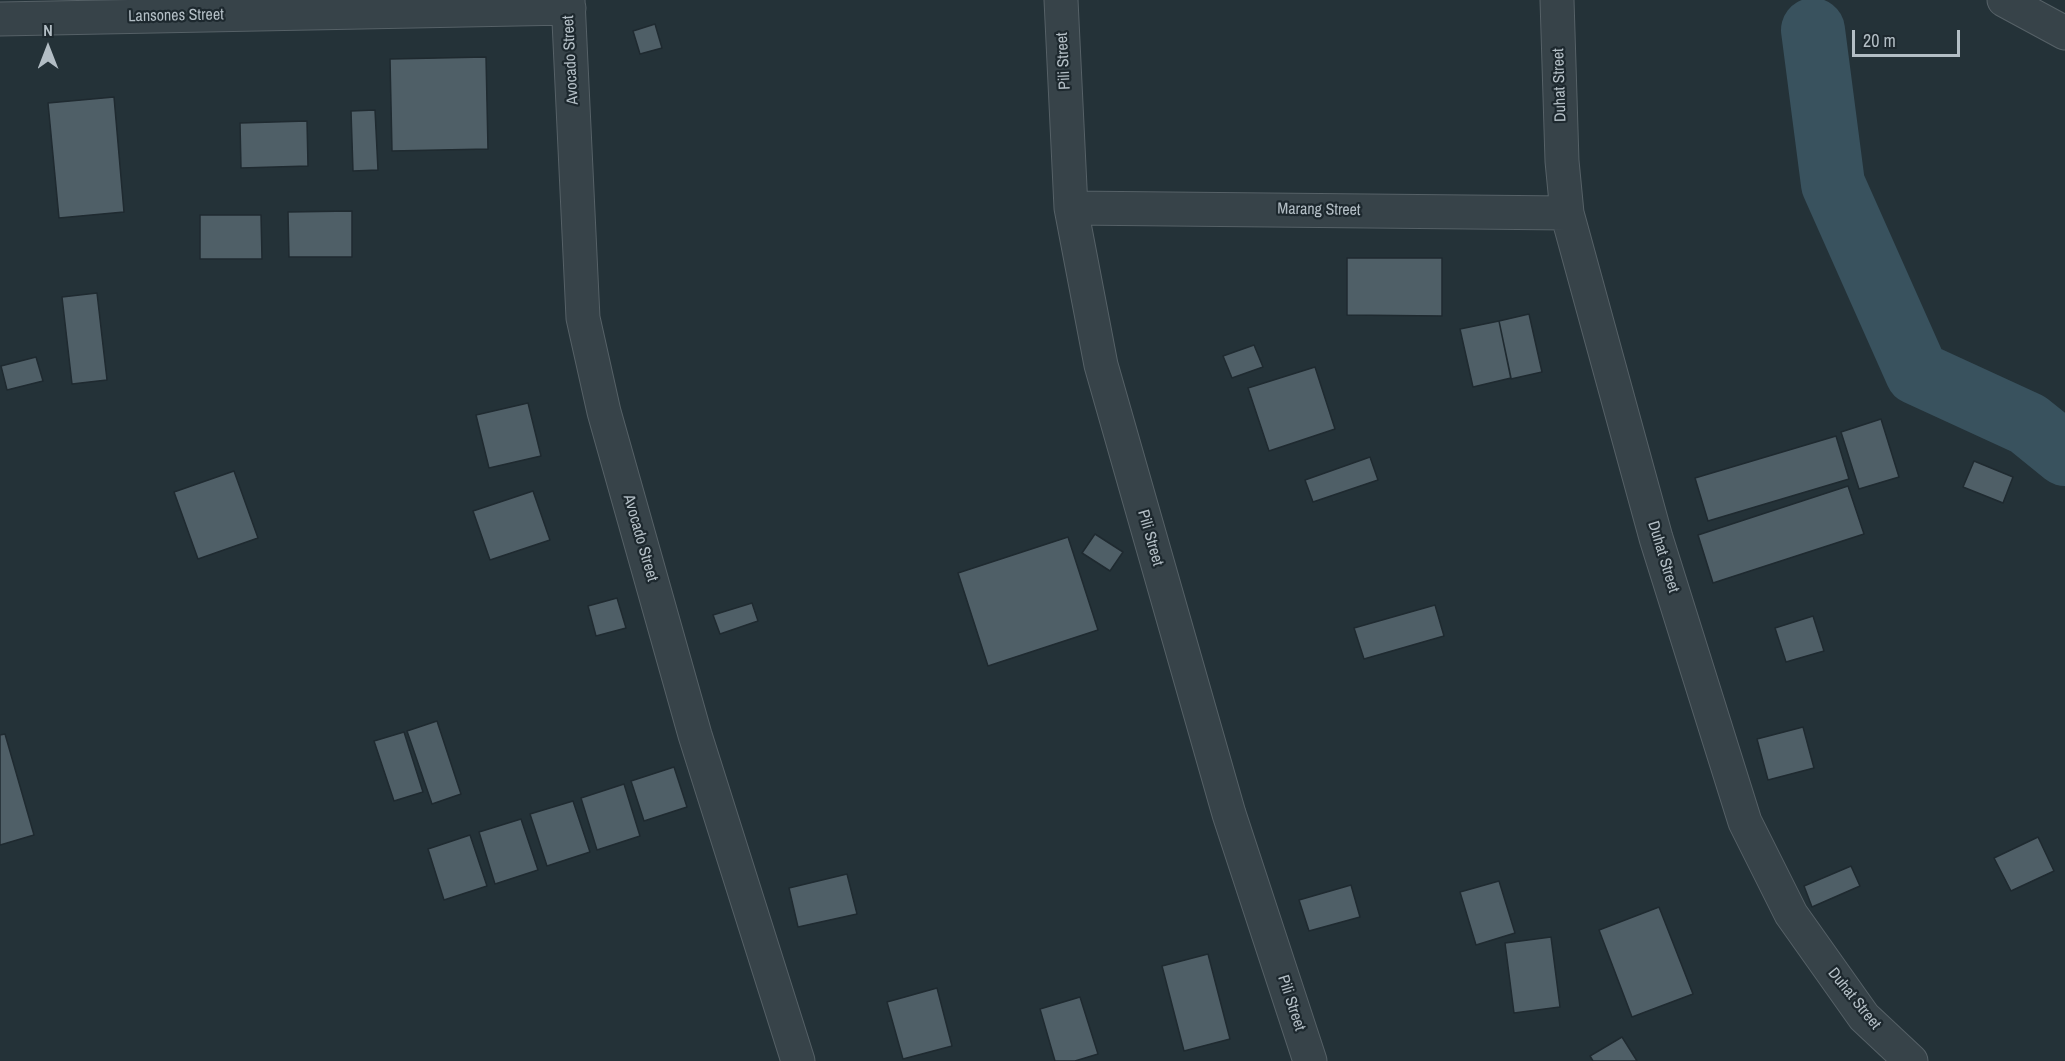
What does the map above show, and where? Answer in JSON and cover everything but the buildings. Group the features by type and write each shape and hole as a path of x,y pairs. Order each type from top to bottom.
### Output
{"street":[{"name":"Pili Street","path":"1061,0 1071,208 1101,365 1229,814 1310,1061"},
{"name":"Duhat Street","path":"1557,0 1562,161 1567,213 1656,538 1745,822 1791,914 1864,1017 1911,1061"},
{"path":"2004,0 2065,33"},
{"name":"Lansones Street","path":"0,19 569,4"},
{"name":"Avocado Street","path":"569,4 583,318 604,412 694,735 798,1061"},
{"name":"Marang Street","path":"1071,208 1567,213"}],"waterway":[{"path":"1813,30 1833,184 1917,373 2028,424 2065,454"}]}
